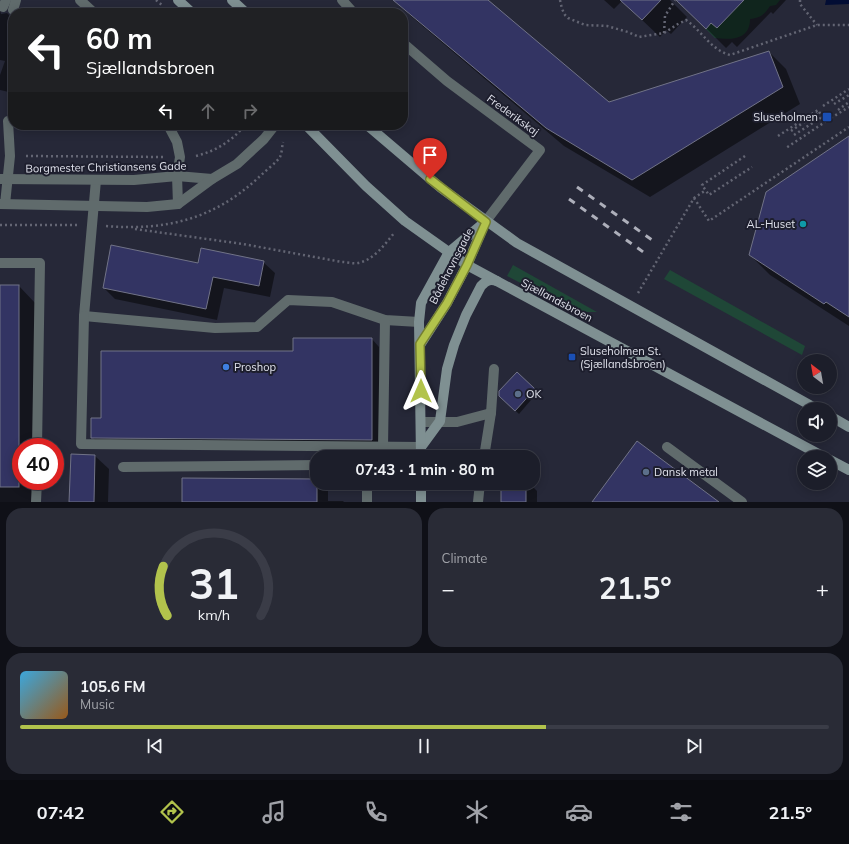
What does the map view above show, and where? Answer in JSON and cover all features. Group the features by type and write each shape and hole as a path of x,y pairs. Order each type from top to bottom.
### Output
{"street":[{"path":"80,0 89,8"},
{"path":"178,0 187,8"},
{"path":"232,0 241,8"},
{"path":"342,0 349,8"},
{"name":"Frederikskaj","path":"408,48 447,81 540,150 486,222"},
{"path":"7,120 10,156 4,179 3,204 147,207 178,204 212,179 237,164 264,139 271,130"},
{"path":"171,130 177,142 180,157 177,176 178,204"},
{"name":"Sjællandsbroen","path":"311,130 366,186 405,221 467,265 811,450"},
{"path":"373,130 441,188 517,243 804,402"},
{"name":"Borgmester Christiansens Gade","path":"4,179 134,180 177,176 212,179"},
{"path":"96,180 84,316 81,444 383,447 406,450"},
{"name":"Bådehavnsgade","path":"421,450 419,322 421,303 449,252 486,222"},
{"name":"Bådehavnsgade","path":"420,344 447,303 467,265 486,222"},
{"path":"0,263 40,263 37,438"},
{"path":"422,450 440,421 447,369 461,326 481,286 491,279 497,281"},
{"path":"84,316 215,328 257,327 288,300 332,302 385,320 419,322"},
{"path":"383,447 385,320"},
{"path":"485,450 491,413 494,369"},
{"path":"421,422 457,422 491,413"},
{"path":"837,420 849,426"},
{"path":"667,447 742,502"},
{"path":"837,464 849,470"},
{"path":"123,467 310,465"},
{"path":"36,502 37,490"},
{"path":"367,490 367,502"},
{"path":"421,490 421,502"},
{"path":"478,502 479,490"}],"path":[{"path":"560,0 565,15 585,25 607,26 639,37 664,33 686,20 692,24 709,42 723,53 730,56 817,25 849,26"},
{"path":"664,33 665,16 675,0"},
{"path":"800,0 800,4 817,25"},
{"path":"823,106 849,89"},
{"path":"834,104 849,94"},
{"path":"838,110 849,102"},
{"path":"831,118 849,107"},
{"path":"778,136 818,110 819,112"},
{"path":"786,148 826,122 819,112"},
{"path":"791,130 819,112"},
{"path":"794,135 822,117"},
{"path":"694,198 709,221 849,127"},
{"path":"10,156 193,157 208,153 226,144 241,130"},
{"path":"745,156 702,185 709,195 752,167"},
{"path":"631,306 694,198 706,190"},
{"path":"128,228 243,244 342,262 358,263 372,257 381,249 405,221"}],"green space":[{"path":"744,0 780,0 776,5 770,6 762,16 750,19 747,31 738,37 727,39 715,38 706,29 711,23 717,28"},
{"path":"513,265 597,312 577,312 507,276"},
{"path":"670,270 805,346 802,354 800,354 664,279"}],"water":[{"path":"826,0 849,0 849,4 825,5"}],"building":[{"path":"393,0 488,0 609,102 769,51 783,87 632,180 546,128 408,13 408,8 403,8"},
{"path":"620,0 661,0 642,20"},
{"path":"676,0 744,0 717,28 711,23 706,29"},
{"name":"AL-Huset","path":"849,136 849,317 826,302 824,304 749,255 766,192"},
{"path":"111,245 198,263 201,248 264,261 259,286 213,277 206,309 103,288"},
{"path":"0,285 19,285 19,438 12,438 12,487 0,487"},
{"path":"293,338 372,338 372,440 91,438 91,418 101,418 101,351 293,351"},
{"path":"517,372 535,389 515,411 499,396 499,391"},
{"name":"Dansk metal","path":"637,441 719,502 592,502"},
{"path":"71,454 95,455 94,502 69,502"},
{"path":"182,478 310,479 310,490 317,490 317,502 182,502"},
{"path":"501,490 526,490 526,502 501,502"}],"railway":[{"path":"577,187 655,242"},
{"path":"569,199 646,254"}],"place":[{"name":"Sluseholmen","path":"827,117"},
{"name":"AL-Huset","path":"803,224"},
{"name":"Sluseholmen St. (Sjællandsbroen)","path":"572,357"},
{"name":"Proshop","path":"226,367"},
{"name":"OK","path":"518,394"},
{"name":"Dansk metal","path":"646,472"}],"route":[{"path":"421,391 420,344 447,303 467,265 486,222 430,179"}]}
